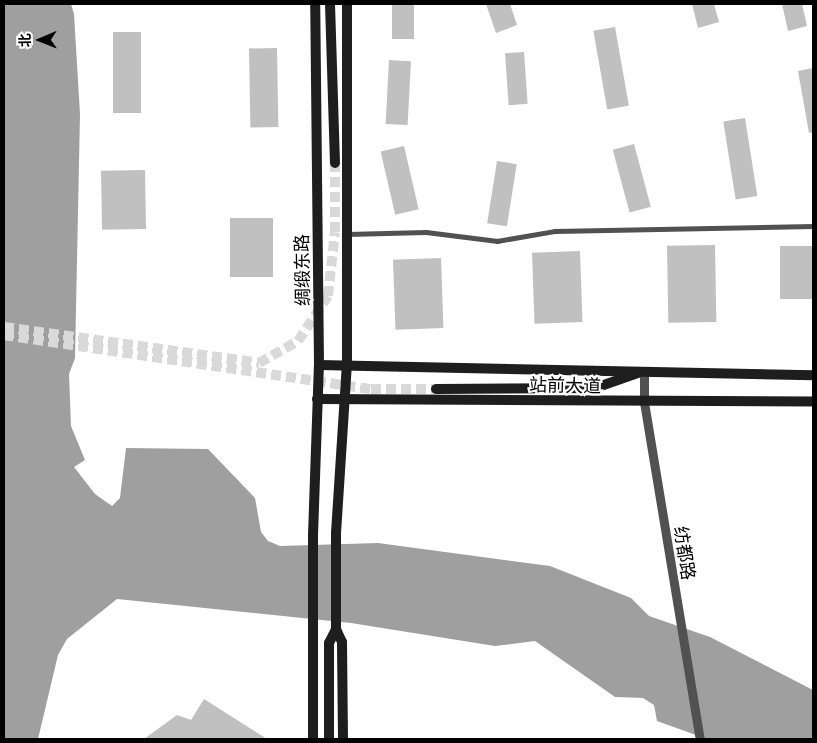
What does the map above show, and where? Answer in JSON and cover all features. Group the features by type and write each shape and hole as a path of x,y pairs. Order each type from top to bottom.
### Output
{"main road":[{"name":"绸缎东路","path":"313,739 313,535 319,365 315,4"},
{"path":"330,4 336,163"},
{"path":"343,739 342,642 336,629 336,533 347,365 347,4"},
{"name":"站前大道","path":"319,365 813,375"},
{"path":"436,389 596,388 644,371"},
{"name":"站前大道","path":"317,399 813,402"},
{"path":"329,739 329,643 336,629"}],"street":[{"name":"纺都路","path":"644,371 644,402 700,739"}],"lane":[{"path":"347,234 426,232 497,241 555,232 813,226"}],"shaded area":[{"path":"4,4 71,4 74,14 80,114 75,358 69,374 71,426 85,460 74,467 95,494 112,506 120,498 126,448 208,449 255,498 261,532 268,541 280,546 378,543 550,566 631,598 649,616 710,637 813,690 813,739 707,739 657,721 654,705 643,698 615,697 535,641 495,646 351,623 117,599 67,639 58,655 38,739 4,739"}],"building":[{"path":"392,4 414,4 414,39 392,39"},
{"path":"486,4 510,4 517,25 496,33"},
{"path":"692,4 714,4 719,22 698,28"},
{"path":"782,4 802,4 807,26 788,31"},
{"path":"615,27 629,106 607,110 593,31"},
{"path":"113,32 141,32 141,113 113,113"},
{"path":"249,48 277,48 278,127 250,127"},
{"path":"524,52 528,104 509,105 505,53"},
{"path":"389,60 411,61 408,125 386,124"},
{"path":"813,68 813,132 809,133 798,71"},
{"path":"745,118 757,196 736,199 723,121"},
{"path":"634,144 651,207 630,212 613,150"},
{"path":"404,146 419,209 395,215 381,151"},
{"path":"497,161 517,164 507,226 487,223"},
{"path":"145,170 146,229 102,230 101,171"},
{"path":"230,218 273,218 273,277 230,277"},
{"path":"715,245 716,322 668,323 667,246"},
{"path":"780,246 813,246 813,299 780,299"},
{"path":"580,251 582,322 535,324 532,253"},
{"path":"441,258 443,328 395,330 393,260"},
{"path":"204,699 267,739 144,739 177,715 191,720"}],"tunnel":[{"path":"4,327 259,363 298,341 328,296 335,232 335,163"},
{"path":"4,335 371,389 436,389"}]}
